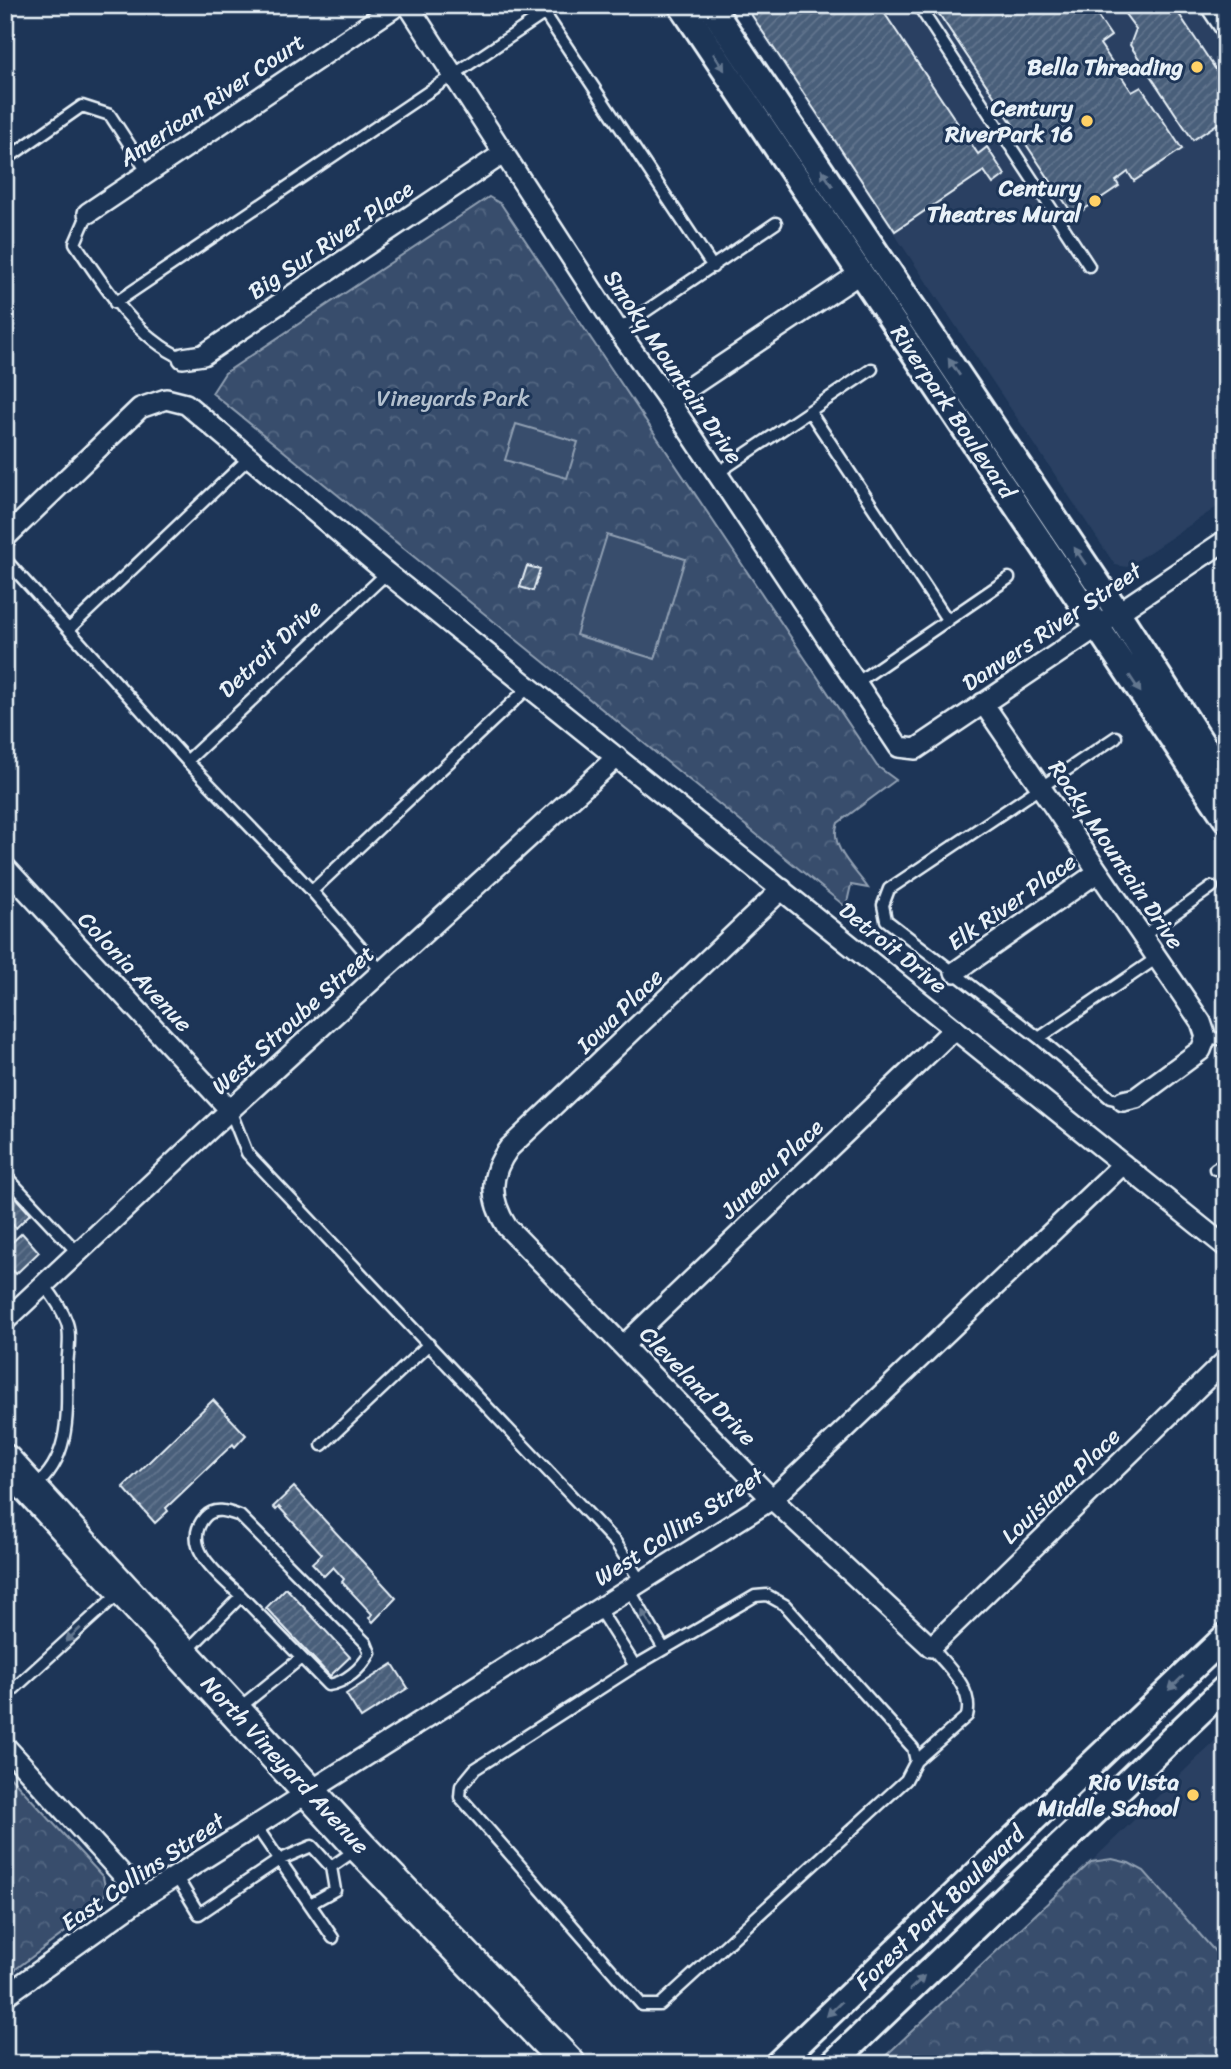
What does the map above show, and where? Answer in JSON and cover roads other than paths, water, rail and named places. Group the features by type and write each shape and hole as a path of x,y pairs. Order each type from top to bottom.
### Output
{"main road":[{"name":"North Vineyard Avenue","path":"5,1461 360,1847 569,2064"}],"street":[{"name":"American River Court","path":"88,213 398,5"},
{"name":"Smoky Mountain Drive","path":"408,5 452,77 618,330 669,401 715,475 894,742 904,750"},
{"name":"Riverpark Boulevard","path":"681,5 1226,819"},
{"name":"Riverpark Boulevard","path":"710,5 1118,613 1226,780"},
{"path":"1210,5 1226,29"},
{"name":"Big Sur River Place","path":"183,358 203,355 504,153"},
{"path":"669,401 859,274"},
{"name":"Detroit Drive","path":"5,538 140,408 166,399 186,404 387,573 531,685 954,1030 1226,1247"},
{"name":"Danvers River Street","path":"904,750 916,749 1226,540"},
{"name":"Rocky Mountain Drive","path":"983,703 1142,937 1201,1022 1216,1039"},
{"name":"West Stroube Street","path":"5,1321 230,1110 617,757"},
{"name":"Colonia Avenue","path":"5,867 230,1110"},
{"name":"Elk River Place","path":"955,972 1098,872"},
{"name":"Iowa Place","path":"496,1170 509,1148 782,890"},
{"name":"Juneau Place","path":"624,1345 954,1030"},
{"path":"1123,1101 1136,1098 1216,1039"},
{"name":"West Collins Street","path":"311,1791 772,1499 1123,1164"},
{"name":"Cleveland Drive","path":"496,1170 493,1196 507,1227 772,1499 931,1647"},
{"name":"Louisiana Place","path":"931,1647 1226,1360"},
{"name":"Forest Park Boulevard","path":"777,2064 1226,1636"},
{"name":"Forest Park Boulevard","path":"832,2064 1226,1686"},
{"path":"5,1746 143,1897"},
{"name":"East Collins Street","path":"5,1996 143,1897 311,1791"}],"lane":[{"path":"115,303 557,5"},
{"path":"918,5 1089,266"},
{"path":"545,14 713,267"},
{"path":"5,160 82,106 110,115 148,173"},
{"path":"88,213 75,243 115,303 168,349 183,358"},
{"path":"618,330 776,223"},
{"path":"715,475 872,369"},
{"path":"810,412 948,621"},
{"path":"69,629 249,458"},
{"path":"5,559 187,761 312,891 382,972"},
{"name":"Detroit Drive","path":"187,761 387,573"},
{"path":"856,683 1009,578"},
{"path":"312,891 531,685"},
{"path":"1116,737 889,889 883,905 886,920 1039,1038 1110,1098 1123,1101"},
{"path":"1142,937 1212,887"},
{"path":"1039,1038 1157,958"},
{"path":"230,1110 247,1153 616,1542 664,1649"},
{"path":"1215,1169 1226,1162"},
{"path":"5,1175 79,1254"},
{"path":"31,1490 48,1477 57,1462 67,1420 68,1325 57,1301 44,1285"},
{"path":"322,1445 429,1344"},
{"path":"223,1510 240,1516 366,1643 370,1653 366,1661 339,1684 328,1685 241,1596 208,1565 195,1540 197,1527 208,1513 223,1510"},
{"path":"5,1698 123,1589"},
{"path":"916,1761 914,1748 778,1600 767,1595 755,1596 635,1666 475,1769 461,1786 460,1797 642,2005 660,2005 906,1780 916,1761 967,1716 970,1706 964,1688 931,1647"},
{"path":"183,1655 241,1596"},
{"path":"599,1609 635,1666"},
{"path":"236,1710 301,1658"},
{"path":"256,1826 334,1938"},
{"path":"176,1876 199,1914 279,1860 312,1846 331,1867 335,1890 310,1904"},
{"path":"331,1867 360,1847"}],"place":[{"name":"Bella Threading","path":"1197,67"},
{"name":"Century RiverPark 16","path":"1087,121"},
{"name":"Century Theatres Mural","path":"1095,201"},
{"name":"Rio Vista Middle School","path":"1193,1795"}],"park label":[{"name":"Vineyards Park","path":"453,398"}]}
